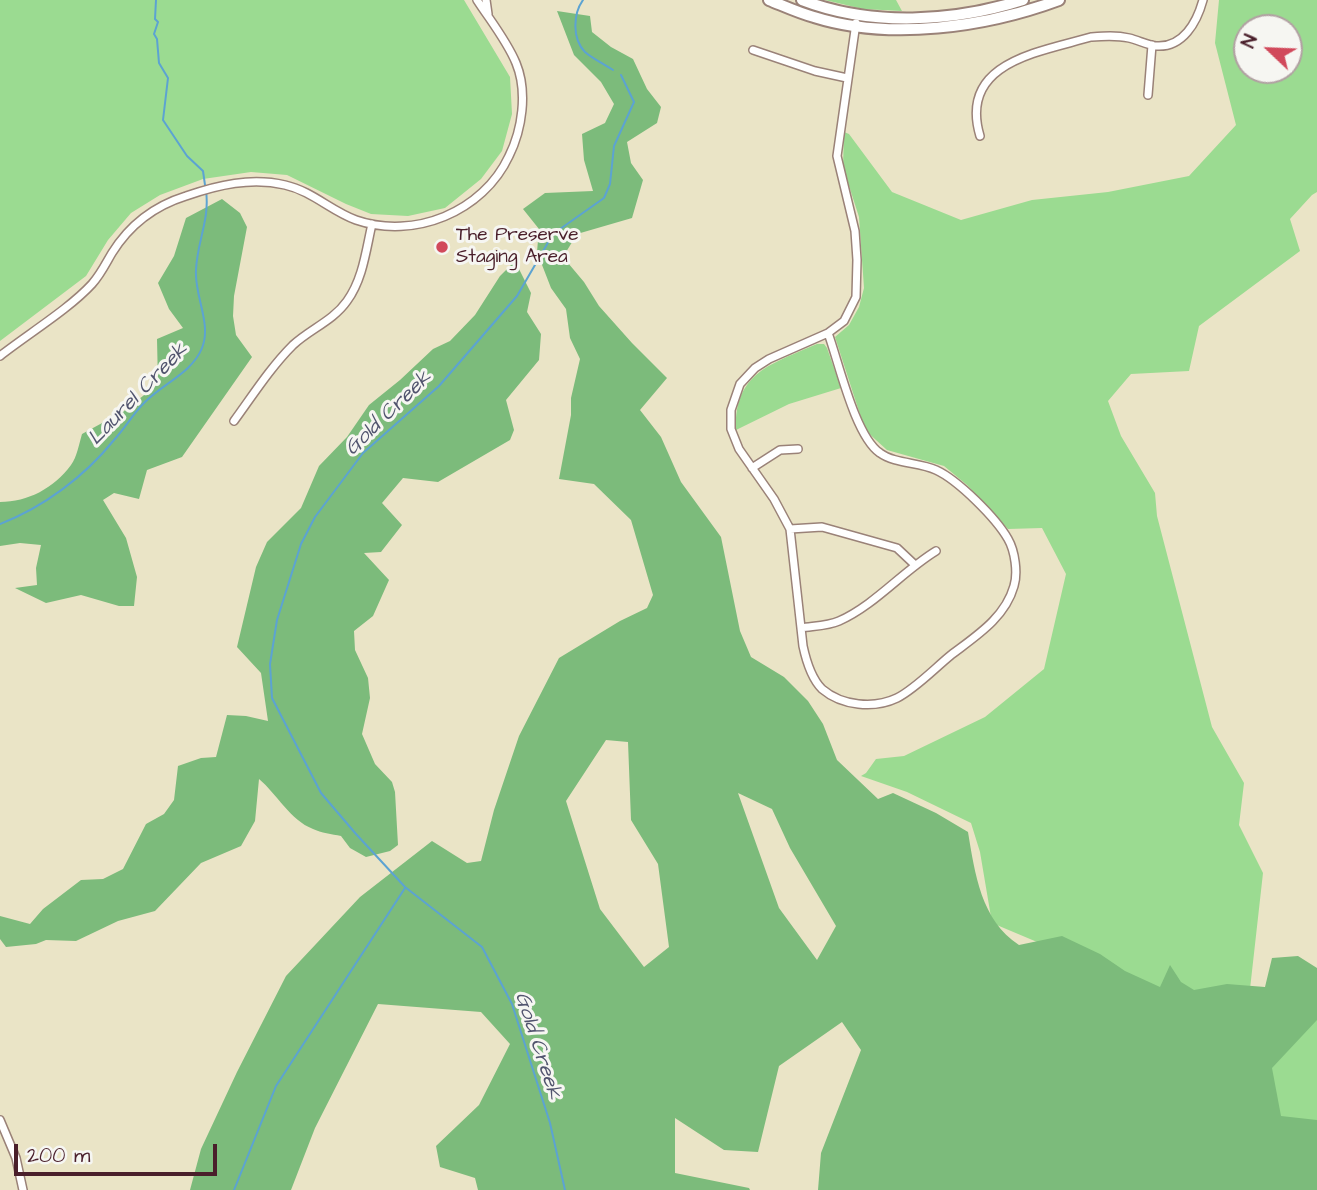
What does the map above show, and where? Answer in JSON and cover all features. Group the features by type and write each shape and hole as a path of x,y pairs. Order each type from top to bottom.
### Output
{"main road":[{"path":"769,0 815,18 924,28 957,26 1022,12 1059,0"},
{"path":"803,0 856,20 941,16 1023,0"}],"street":[{"path":"0,356 93,283 122,238 136,223 162,205 185,196 226,184 262,182 286,185 304,191 339,213 372,224 405,227 432,222 474,201 504,168 514,146 519,126 521,89 517,65 477,0"},
{"path":"486,0 488,18"},
{"path":"981,136 976,122 981,95 993,74 1009,61 1091,37 1131,38 1152,46 1163,46 1185,36 1194,24 1203,0"},
{"path":"828,333 859,428 880,454 936,470 957,484 1009,541 1015,563 1015,584 1004,609 898,698 880,704 857,705 837,698 821,688 807,664 790,530 775,499 739,449 731,429 731,410 738,388 755,368 828,333 844,321 856,297 858,260 855,231 837,156 856,20"},
{"path":"1147,95 1152,46"},
{"path":"753,50 815,71 846,78"},
{"path":"234,422 272,367 296,342 328,320 347,302 357,284 372,224"},
{"path":"752,468 780,450 798,449"},
{"path":"790,530 822,527 834,530 897,548 914,564"},
{"path":"802,628 838,621 867,604 914,564 936,551"},
{"path":"0,1121 16,1158 23,1190"}],"green space":[{"path":"0,0 464,0 510,77 512,114 502,151 481,179 445,208 408,216 371,214 287,175 251,172 203,179 160,195 131,213 108,240 86,276 0,341"},
{"path":"825,0 896,0 902,11 863,9"},
{"path":"1219,0 1317,0 1317,192 1290,219 1300,251 1199,326 1189,371 1131,374 1108,401 1121,436 1155,493 1157,516 1212,727 1244,783 1239,825 1263,873 1250,989 1162,1006 1087,963 992,923 980,852 971,823 907,792 861,776 876,759 904,756 985,717 1044,669 1066,574 1042,528 1008,529 967,485 944,466 887,450 865,430 835,337 849,325 859,307 864,288 859,217 843,167 844,132 849,134 892,192 961,220 1032,200 1108,192 1189,176 1236,125 1215,43"},
{"path":"557,11 590,16 592,32 633,59 647,89 661,107 657,123 627,142 631,163 643,180 632,218 577,234 563,257 584,282 599,306 667,378 640,410 661,437 681,482 721,537 740,631 751,657 784,677 808,701 823,724 837,760 878,799 893,793 968,832 977,880 988,909 1006,935 1019,945 1062,936 1160,987 1170,965 1181,982 1194,990 1227,984 1265,987 1272,958 1298,956 1317,968 1317,1020 1272,1068 1281,1116 1317,1120 1317,1190 818,1190 821,1153 861,1050 842,1022 779,1066 758,1152 724,1150 675,1118 675,1173 750,1190 478,1190 475,1178 440,1167 436,1146 479,1105 510,1044 481,1012 378,1004 315,1128 291,1190 190,1190 201,1149 286,976 360,897 432,841 467,863 481,861 494,810 519,736 559,658 647,608 653,595 631,520 594,484 559,479 571,415 571,398 580,359 570,338 566,309 551,288 537,252 539,229 523,209 545,193 593,191 584,160 582,134 605,123 614,104 601,82 574,55","holes":["606,740 628,742 631,820 658,864 669,947 644,967 600,909 566,801","738,793 772,809 790,848 836,926 817,960 779,908"]},
{"path":"222,199 240,213 247,227 234,296 233,316 236,335 252,357 182,457 147,470 139,499 114,493 103,500 126,538 137,577 134,606 119,606 81,595 46,603 15,588 37,585 36,568 41,545 20,543 0,546 0,502 21,499 48,487 73,462 82,434 124,411 158,384 157,339 183,328 169,309 158,283 174,256 186,218"},
{"path":"515,261 531,293 527,312 541,334 539,360 506,400 514,430 510,440 438,482 403,478 382,503 402,525 381,552 364,553 389,580 373,616 354,631 355,650 368,678 370,698 362,734 375,764 392,782 398,845 390,851 366,857 350,848 341,836 316,830 297,820 259,779 255,821 241,846 201,863 155,911 118,921 76,941 46,940 36,944 6,947 0,939 0,916 30,924 43,909 81,880 103,879 123,869 146,824 164,814 174,800 178,766 201,758 216,757 227,715 268,721 261,673 237,647 256,567 267,542 301,508 319,466 347,437 369,405 433,349 450,341 475,315 500,276"},
{"path":"817,344 824,344 827,348 841,388 789,404 736,430 741,395 749,383 771,365"},
{"path":"1317,997 1317,1190 1125,1190"}],"waterway":[{"name":"Laurel Creek","path":"156,0 155,19 158,22 154,34 157,39 159,63 168,78 163,120 187,156 203,171 205,185"},
{"name":"Gold Creek","path":"583,0 577,12 575,26 578,40 585,52 613,70"},
{"name":"Gold Creek","path":"565,1190 550,1123 512,1004 482,947 405,887 321,793 272,698 270,664 277,620 301,544 315,517 363,453 439,386 517,296 553,234 604,198 610,184 614,146 634,102 621,75"},
{"name":"Laurel Creek","path":"0,524 32,509 77,478 103,453 144,403 197,357 205,339 196,270 206,211 206,191"},
{"path":"234,1190 276,1086 405,888"}],"place":[{"name":"The Preserve Staging Area","path":"442,247"}]}
